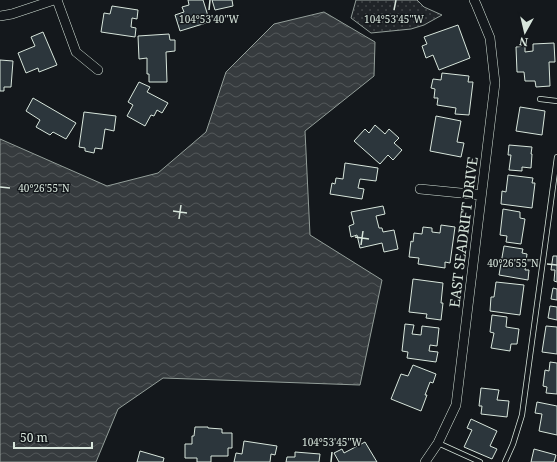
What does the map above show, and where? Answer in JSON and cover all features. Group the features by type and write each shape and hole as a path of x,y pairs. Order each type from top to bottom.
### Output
{"street":[{"path":"0,16 12,14 56,0 76,52 98,70"},
{"name":"EAST SEADRIFT DRIVE","path":"425,462 438,443 456,405 495,83 490,38 474,0"},
{"path":"420,189 481,196"}],"lane":[{"path":"540,99 557,101"},
{"path":"505,462 513,444 522,416 557,157"},
{"path":"438,443 480,462"}],"shaded area":[{"path":"356,0 417,0 424,7 442,15 424,25 411,29 371,33 351,18"}],"water":[{"path":"324,12 375,42 374,76 305,131 310,235 382,280 360,385 163,378 118,409 96,462 0,462 0,139 107,186 158,173 206,132 226,72 274,24"}],"building":[{"path":"188,0 203,0 208,16 204,17 206,23 180,31 175,15 184,12 182,7 189,5"},
{"path":"212,0 232,0 233,6 215,10"},
{"path":"112,6 138,10 137,19 132,18 131,27 136,28 135,37 101,32 104,13 110,14"},
{"path":"458,25 470,58 439,70 433,55 426,58 422,46 427,44 424,37"},
{"path":"43,32 57,65 39,72 38,68 26,73 18,53 35,46 31,37"},
{"path":"169,34 170,40 175,40 175,51 166,52 167,82 149,82 149,74 147,74 147,58 139,59 138,36"},
{"path":"554,43 555,62 549,62 550,86 536,87 535,81 525,81 524,72 517,72 516,47 525,46 525,52 533,51 533,44"},
{"path":"0,60 13,61 11,87 4,87 4,91 0,91"},
{"path":"442,73 469,76 468,82 473,82 469,115 455,114 456,108 437,105 438,98 434,98 435,89 431,88 433,79 441,80"},
{"path":"139,82 150,87 147,92 168,103 162,113 157,110 154,116 151,115 145,126 127,116 133,105 128,102"},
{"path":"33,98 76,123 66,139 53,132 50,135 36,127 40,120 26,111"},
{"path":"520,107 545,111 542,135 516,131"},
{"path":"84,112 116,116 114,131 105,129 102,149 95,148 94,153 85,151 85,148 79,147"},
{"path":"436,116 461,121 457,142 464,143 461,157 430,151"},
{"path":"375,125 385,134 389,129 399,138 394,143 402,150 393,160 388,155 380,164 354,141 365,129 369,133"},
{"path":"509,145 532,147 531,168 522,167 522,171 509,170 511,155 508,155"},
{"path":"345,163 378,168 376,181 360,179 358,188 364,189 362,199 330,194 332,183 335,184 336,178 343,179"},
{"path":"508,175 533,178 532,183 535,183 532,208 501,204 502,191 506,192"},
{"path":"383,206 385,214 376,216 379,228 382,228 383,232 394,230 398,249 384,252 382,243 360,248 357,235 351,237 349,226 354,224 351,212"},
{"path":"503,209 520,212 520,218 525,219 521,244 506,242 507,236 500,235"},
{"path":"441,225 455,227 450,263 445,262 445,268 418,264 419,258 409,257 411,241 413,242 414,233 422,234 423,227 432,228 432,232 440,233"},
{"path":"504,246 523,249 522,253 527,254 525,270 529,270 528,280 499,275"},
{"path":"553,256 557,256 557,282 554,281 555,270 551,270"},
{"path":"413,279 443,283 441,320 426,318 427,314 409,312"},
{"path":"496,282 524,285 520,315 490,311 491,297 494,297"},
{"path":"553,288 557,289 557,300 551,299"},
{"path":"550,306 557,307 557,320 548,318"},
{"path":"492,315 507,317 506,327 519,329 517,344 511,344 510,351 491,348 494,333 490,332"},
{"path":"405,324 414,325 412,334 421,335 422,326 439,328 437,346 430,345 429,351 438,352 436,362 407,358 408,352 402,351"},
{"path":"546,326 557,327 557,354 542,352"},
{"path":"550,362 557,363 557,394 546,393 547,387 543,386 545,370 549,371"},
{"path":"413,365 436,374 433,383 430,382 421,411 391,399 401,374 408,376"},
{"path":"481,388 499,390 497,400 509,401 507,417 481,414 482,406 479,406"},
{"path":"537,402 557,406 557,435 539,431 542,414 535,413"},
{"path":"471,419 497,431 490,446 497,449 492,459 464,447 472,430 467,428"},
{"path":"195,427 222,429 222,433 232,433 232,448 228,448 228,456 211,456 211,462 197,462 197,458 185,458 185,444 192,444 192,436 194,436"},
{"path":"244,441 277,446 275,455 271,454 270,462 234,462 236,453 242,454"},
{"path":"365,442 377,462 339,462 334,453 342,449 344,453"},
{"path":"534,449 556,455 554,462 531,462"},
{"path":"140,451 164,458 163,462 137,462"},
{"path":"295,452 320,454 319,462 286,462 287,457 295,457"}]}
